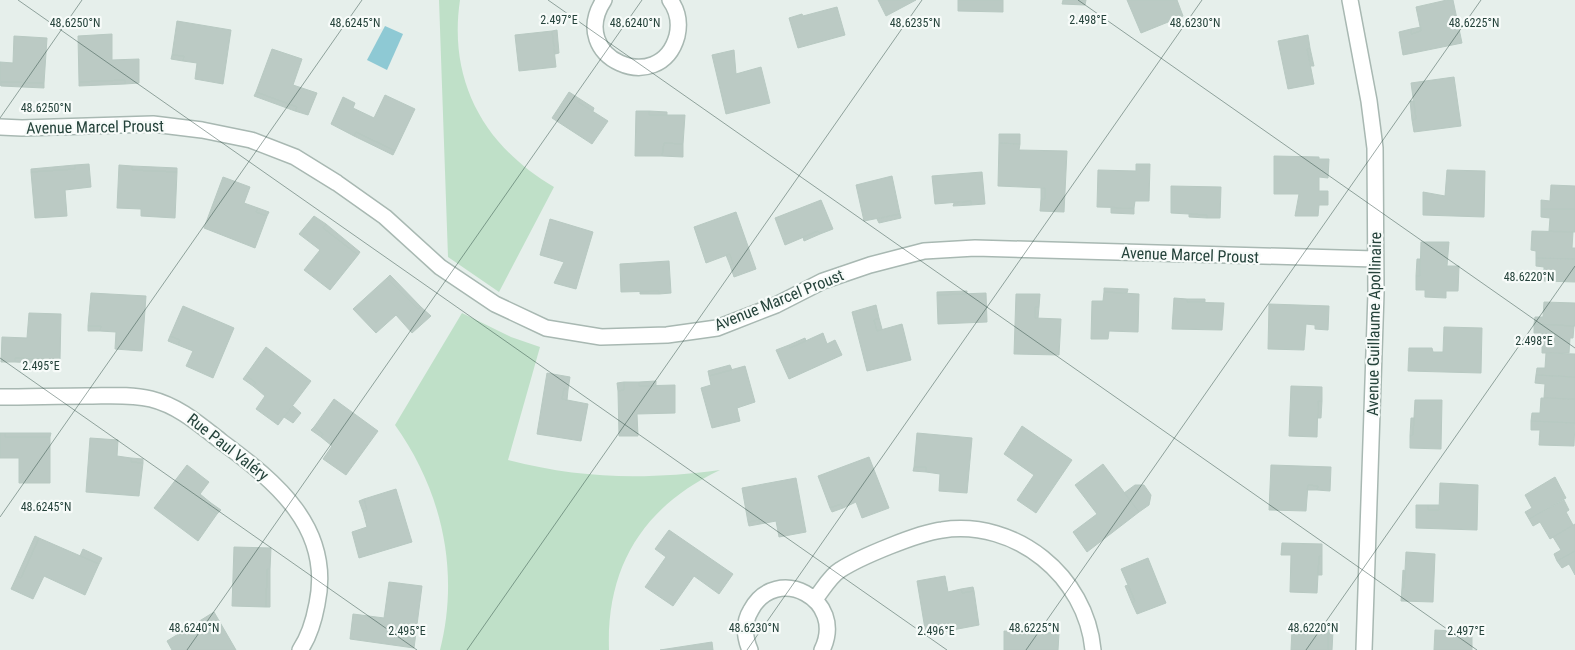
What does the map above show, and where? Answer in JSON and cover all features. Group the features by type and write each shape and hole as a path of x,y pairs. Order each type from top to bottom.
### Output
{"street":[{"path":"604,0 599,8 595,22 596,37 602,50 612,60 626,66 640,68 655,64 667,56 675,43 678,22 672,0"},
{"name":"Avenue Guillaume Apollinaire","path":"1350,0 1369,101 1375,148 1376,303 1364,650"},
{"name":"Avenue Marcel Proust","path":"0,127 153,124 202,130 251,140 295,157 337,183 385,217 440,268 495,304 546,328 601,337 667,335 717,328 776,305 823,281 870,265 924,251 975,248 1375,259"},
{"name":"Rue Paul Valéry","path":"0,397 124,396 152,400 183,412 266,475 290,501 309,528 319,562 320,590 315,613 300,650"},
{"path":"815,599 838,571 908,539 942,530 974,529 1009,537 1040,554 1066,580 1082,604 1092,634 1093,650"},
{"path":"750,650 746,640 747,617 761,597 771,591 794,589 815,599 823,608 828,631 822,650"}],"green space":[{"path":"439,0 460,0 458,30 460,58 466,84 476,108 490,131 508,152 529,171 554,187 499,292 448,257"},
{"path":"462,313 511,337 540,347 508,460 562,471 614,476 666,475 720,470 693,485 670,502 651,521 635,542 623,566 614,592 610,620 609,650 440,650 446,620 448,591 447,561 443,533 425,477 395,425"}],"water":[{"path":"385,26 403,34 387,70 367,60"}],"building":[{"path":"878,0 916,0 886,16"},
{"path":"958,0 1003,0 1003,12 958,11"},
{"path":"1063,0 1086,0 1085,5 1062,4"},
{"path":"1127,0 1177,0 1183,16 1141,33"},
{"path":"1453,0 1462,43 1403,55 1399,32 1411,29 1411,34 1421,31 1416,7"},
{"path":"837,7 845,35 798,48 789,18"},
{"path":"177,21 231,30 223,84 195,79 197,63 183,61 184,56 172,55"},
{"path":"1421,27 1421,31 1411,34 1411,29"},
{"path":"557,30 559,53 555,54 552,31"},
{"path":"552,31 556,67 519,71 515,35"},
{"path":"112,34 112,60 139,59 139,83 125,84 125,80 79,82 78,36"},
{"path":"1308,35 1310,48 1307,49 1314,84 1288,89 1278,41"},
{"path":"14,36 47,38 44,83 1,82 0,86 0,62 13,63"},
{"path":"1310,48 1314,66 1311,66 1307,49"},
{"path":"272,49 302,59 293,85 317,93 308,115 295,111 297,107 256,92"},
{"path":"734,50 736,74 761,67 770,103 726,114 712,55"},
{"path":"172,55 184,56 183,61 171,59"},
{"path":"1454,77 1461,126 1414,132 1412,120 1416,119 1411,83"},
{"path":"125,80 125,84 79,86 79,82"},
{"path":"1,82 44,83 44,88 1,86"},
{"path":"256,92 297,107 295,111 254,96"},
{"path":"569,92 580,99 578,102 608,121 592,144 552,118"},
{"path":"385,95 415,109 395,151 356,132 354,136 331,124 343,97 355,103 353,108 374,118"},
{"path":"580,99 594,108 593,111 578,102"},
{"path":"1410,101 1414,101 1416,119 1412,120"},
{"path":"636,111 649,111 649,115 685,115 683,144 664,143 662,156 635,156"},
{"path":"649,111 667,112 667,115 649,115"},
{"path":"356,132 395,151 393,155 354,136"},
{"path":"999,134 1020,134 1020,144 999,143"},
{"path":"664,143 683,144 683,157 662,156"},
{"path":"999,143 1020,144 1019,150 1067,151 1064,212 1040,211 1041,199 1045,199 1045,188 998,186"},
{"path":"1274,156 1329,159 1328,178 1319,177 1319,191 1328,191 1328,205 1319,205 1318,216 1295,216 1299,194 1274,194"},
{"path":"89,164 91,187 65,190 67,216 35,218 31,172 75,169 75,165"},
{"path":"1136,164 1150,164 1149,201 1135,201 1134,208 1097,207 1098,170 1136,171"},
{"path":"75,165 75,169 31,172 31,169"},
{"path":"119,165 132,166 132,170 177,172 175,218 141,216 141,209 117,208"},
{"path":"132,166 177,168 177,172 132,170"},
{"path":"1447,170 1485,171 1484,217 1423,215 1423,192 1445,196"},
{"path":"982,172 985,204 971,205 971,201 935,204 932,176"},
{"path":"892,176 900,214 864,221 856,185"},
{"path":"223,177 250,187 244,203 258,208 256,212 267,216 255,248 204,228"},
{"path":"1551,185 1575,186 1575,209 1541,209 1541,200 1550,201"},
{"path":"1171,186 1221,187 1220,218 1207,218 1207,215 1171,213"},
{"path":"1041,188 1045,188 1045,199 1041,199"},
{"path":"821,200 833,229 820,234 818,231 785,245 775,218"},
{"path":"971,201 971,205 953,206 954,203"},
{"path":"258,208 269,212 267,216 256,212"},
{"path":"1111,208 1134,208 1134,214 1111,213"},
{"path":"1541,209 1575,209 1575,232 1549,231 1550,218 1541,217"},
{"path":"736,212 756,269 734,277 730,265 733,264 730,254 706,263 694,227"},
{"path":"900,214 901,218 879,223 877,219"},
{"path":"1189,214 1207,215 1207,218 1189,217"},
{"path":"314,216 326,224 323,228 358,255 330,290 304,270 320,250 299,234"},
{"path":"550,219 593,232 576,289 554,283 564,262 540,255"},
{"path":"326,224 360,252 358,255 323,228"},
{"path":"818,231 820,234 804,241 803,237"},
{"path":"1532,231 1573,232 1572,248 1575,248 1575,259 1536,258 1536,251 1531,250"},
{"path":"1421,242 1449,242 1447,266 1459,266 1458,291 1446,291 1446,298 1425,297 1425,290 1416,290 1416,276 1420,276"},
{"path":"730,254 733,264 730,265 726,255"},
{"path":"1536,258 1575,259 1575,282 1544,281 1544,267 1536,266"},
{"path":"1417,259 1420,259 1420,276 1416,276"},
{"path":"669,261 671,293 659,294 659,291 621,292 620,264"},
{"path":"390,275 421,307 418,309 387,278"},
{"path":"387,278 418,309 421,307 431,316 412,333 396,315 376,333 353,309"},
{"path":"1104,288 1128,289 1127,293 1104,292"},
{"path":"659,291 659,294 640,294 640,292"},
{"path":"967,291 967,294 937,295 937,292"},
{"path":"1104,292 1139,294 1138,332 1109,331 1108,339 1091,339 1092,301 1103,301"},
{"path":"91,293 146,296 142,351 115,349 116,332 100,331 101,326 88,326"},
{"path":"986,293 987,322 938,324 937,295"},
{"path":"1016,294 1040,294 1039,307 1035,307 1035,318 1061,319 1059,355 1014,354"},
{"path":"1174,298 1187,299 1187,302 1224,303 1222,330 1172,329"},
{"path":"1187,299 1205,299 1205,302 1187,302"},
{"path":"1544,302 1575,303 1575,326 1534,324 1535,317 1543,317"},
{"path":"1269,304 1329,306 1328,330 1315,329 1315,325 1306,324 1304,350 1268,349"},
{"path":"876,305 879,318 874,320 877,331 902,324 911,360 867,371 852,312"},
{"path":"183,306 234,328 213,378 186,366 193,351 178,345 180,340 170,336"},
{"path":"1035,307 1039,307 1038,318 1035,318"},
{"path":"29,313 61,314 60,360 15,358 15,362 1,362 2,337 27,338"},
{"path":"879,318 882,329 877,331 874,320"},
{"path":"1534,324 1574,326 1573,338 1570,338 1569,353 1542,353 1542,333 1534,333"},
{"path":"88,326 101,326 100,331 88,331"},
{"path":"1444,327 1482,328 1481,373 1408,371 1409,348 1432,348 1433,352 1443,352"},
{"path":"823,333 827,344 835,340 842,355 789,379 776,350 789,345 790,348"},
{"path":"170,336 180,340 178,345 168,341"},
{"path":"805,338 806,341 790,348 789,345"},
{"path":"266,347 311,381 278,425 256,409 265,396 253,386 256,383 246,375"},
{"path":"1546,353 1575,354 1575,377 1536,375 1537,368 1545,368"},
{"path":"15,358 60,360 59,364 15,362"},
{"path":"730,365 732,370 709,376 708,371"},
{"path":"745,366 755,402 737,408 740,421 712,428 701,388 711,385 709,376"},
{"path":"547,373 570,377 568,390 564,388 562,399 588,404 581,441 537,434"},
{"path":"246,375 256,383 253,386 243,379"},
{"path":"1536,375 1575,377 1575,399 1544,398 1545,384 1535,383"},
{"path":"656,381 656,386 639,386 639,382"},
{"path":"624,382 624,390 618,391 617,383"},
{"path":"624,382 639,382 639,386 675,385 675,413 637,414 638,436 619,436 618,391 624,390"},
{"path":"1291,386 1322,387 1322,401 1318,401 1317,437 1289,436"},
{"path":"564,388 568,390 567,400 562,399"},
{"path":"1541,398 1575,399 1575,423 1531,421 1532,413 1540,413"},
{"path":"334,399 378,431 346,475 323,459 332,446 321,437 323,434 314,427"},
{"path":"1415,400 1442,400 1441,449 1410,448 1410,436 1413,435"},
{"path":"1318,401 1322,401 1321,418 1318,418"},
{"path":"293,406 301,413 293,423 284,417"},
{"path":"1411,418 1414,418 1413,435 1410,436"},
{"path":"1531,421 1575,423 1574,446 1539,445 1540,430 1531,430"},
{"path":"1022,426 1072,460 1036,513 1017,500 1034,475 1004,454"},
{"path":"314,427 323,434 321,437 311,430"},
{"path":"0,433 5,433 5,437 50,437 50,483 19,483 19,458 0,458"},
{"path":"5,433 51,433 50,437 5,437"},
{"path":"917,433 972,438 967,493 939,491 940,474 926,472 926,467 914,467"},
{"path":"90,438 118,440 117,456 131,458 131,462 143,463 139,496 86,492"},
{"path":"869,457 889,508 862,518 856,502 843,508 841,504 830,508 818,476"},
{"path":"131,458 143,459 143,463 131,462"},
{"path":"1103,464 1139,512 1087,552 1073,532 1097,514 1075,485"},
{"path":"187,465 209,482 200,494 211,503 208,507 217,514 198,541 154,508"},
{"path":"1271,465 1331,467 1330,491 1317,490 1318,486 1308,485 1306,511 1269,510"},
{"path":"914,467 926,467 926,472 913,471"},
{"path":"1555,477 1566,498 1529,519 1525,512 1532,508 1525,495"},
{"path":"796,478 806,532 779,537 776,521 760,524 759,520 748,522 742,488"},
{"path":"1440,483 1478,485 1477,530 1416,528 1416,505 1428,505 1428,510 1439,510"},
{"path":"1135,485 1144,485 1151,495 1149,505 1139,512 1124,493"},
{"path":"1308,485 1318,486 1317,490 1307,490"},
{"path":"396,489 412,542 359,558 352,532 367,527 363,512 367,510 364,499"},
{"path":"364,499 367,510 363,512 359,501"},
{"path":"1564,500 1569,510 1566,512 1573,525 1550,539 1540,522 1533,526 1529,519"},
{"path":"211,503 221,510 217,514 208,507"},
{"path":"841,504 843,508 832,512 830,508"},
{"path":"1428,505 1439,505 1439,510 1428,510"},
{"path":"759,520 760,524 749,526 748,522"},
{"path":"1575,524 1575,551 1557,561 1554,554 1561,550 1553,537"},
{"path":"669,530 733,574 719,594 694,576 673,606 645,587 666,557 655,549"},
{"path":"35,536 39,538 21,578 17,576"},
{"path":"39,538 99,564 85,595 44,576 33,599 11,589 17,576 21,578"},
{"path":"1282,543 1322,544 1322,556 1319,556 1317,593 1290,592 1291,555 1281,555"},
{"path":"234,547 271,548 270,569 267,569 266,607 232,606"},
{"path":"83,549 102,558 99,564 80,556"},
{"path":"1575,551 1575,575 1569,564 1562,568 1557,561"},
{"path":"1406,552 1435,554 1433,602 1401,601 1402,588 1404,588"},
{"path":"1319,556 1322,556 1322,575 1318,575"},
{"path":"1148,558 1166,603 1137,614 1132,603 1135,601 1121,569"},
{"path":"267,569 270,569 270,607 266,607"},
{"path":"1403,570 1405,571 1404,588 1402,588"},
{"path":"945,576 948,592 961,589 962,593 974,591 979,625 926,635 917,581"},
{"path":"389,582 422,586 414,648 350,639 353,614 384,618"},
{"path":"1128,585 1135,601 1132,603 1125,586"},
{"path":"973,587 974,591 962,593 961,589"},
{"path":"214,612 236,650 172,650 167,641"},
{"path":"1292,629 1328,630 1328,650 1291,650"},
{"path":"1328,630 1333,631 1332,650 1328,650"},
{"path":"1435,630 1472,632 1472,650 1434,650"},
{"path":"1004,631 1059,633 1058,650 1004,650"},
{"path":"712,642 713,650 660,650"}]}
